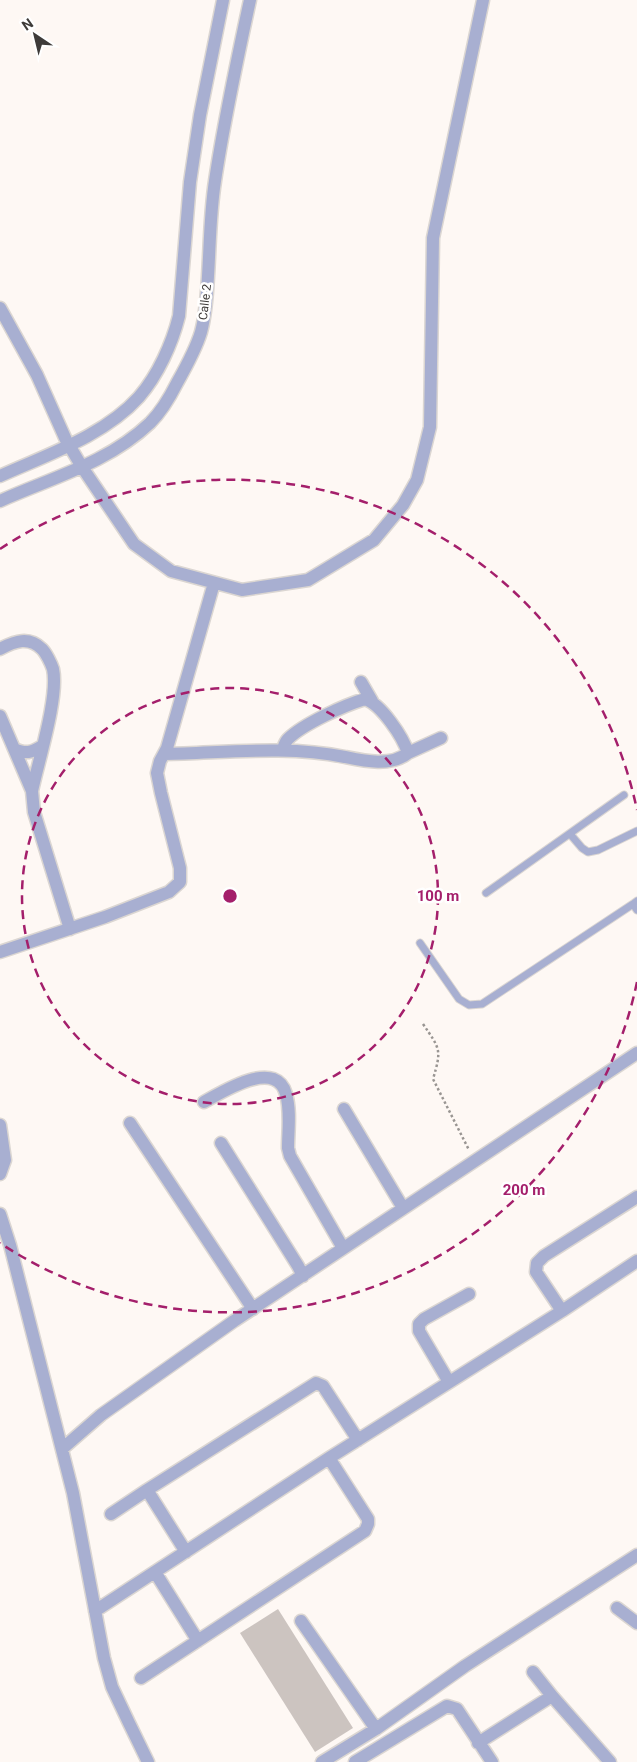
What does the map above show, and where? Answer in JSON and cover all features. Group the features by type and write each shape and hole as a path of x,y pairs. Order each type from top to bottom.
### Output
{"street":[{"path":"0,476 69,445 116,417 139,397 162,361 175,333 179,316 183,253 193,162 200,114 223,0"},
{"name":"Calle 2","path":"0,501 82,467 122,444 150,423 166,404 185,369 201,331 207,294 210,220 226,109 250,0"},
{"path":"0,308 37,375 69,445 82,467 134,544 171,571 242,590 308,580 374,540 403,505 417,480 430,427 433,238 483,0"},
{"path":"0,952 105,917 169,892 180,882 180,868 161,793 158,773 168,748 214,583"},
{"path":"0,648 23,640 36,643 45,652 53,669 53,693 32,791"},
{"path":"360,682 372,701 405,743 408,753"},
{"path":"282,749 287,740 326,715 355,702 365,699 372,701"},
{"path":"0,716 32,791 34,812 70,929"},
{"path":"164,754 282,749 377,762 402,758 408,753 441,738"},
{"path":"14,749 23,753 29,753 42,746"},
{"path":"62,1448 101,1415 253,1309 637,1053"},
{"path":"204,1102 244,1082 265,1077 280,1081 287,1095 288,1148 290,1156 343,1248"},
{"path":"344,1109 404,1208"},
{"path":"130,1124 253,1309"},
{"path":"0,1125 5,1160 0,1174"},
{"path":"221,1143 303,1276"},
{"path":"562,1311 536,1272 537,1263 544,1256 637,1196"},
{"path":"0,1214 10,1245 40,1370 73,1493 104,1658 112,1686 148,1762"},
{"path":"95,1611 329,1458 562,1311 637,1261"},
{"path":"449,1382 419,1331 419,1324 424,1319 469,1294"},
{"path":"111,1514 316,1383 323,1386 358,1440"},
{"path":"141,1678 365,1531 368,1519 329,1458"},
{"path":"146,1490 186,1552"},
{"path":"322,1762 376,1729 465,1666 637,1555"},
{"path":"155,1572 198,1641"},
{"path":"617,1608 637,1623"},
{"path":"301,1621 376,1729"},
{"path":"533,1672 610,1762"},
{"path":"478,1743 552,1696"},
{"path":"360,1761 447,1706 456,1709 492,1762"}],"lane":[{"path":"486,893 624,795"},
{"path":"570,834 588,852 598,850 637,831"},
{"path":"420,943 459,999 469,1005 482,1004 636,905"}],"path":[{"path":"423,1024 438,1047 438,1063 433,1079 474,1161"}],"building":[{"path":"278,1609 353,1728 315,1752 240,1633"}]}
